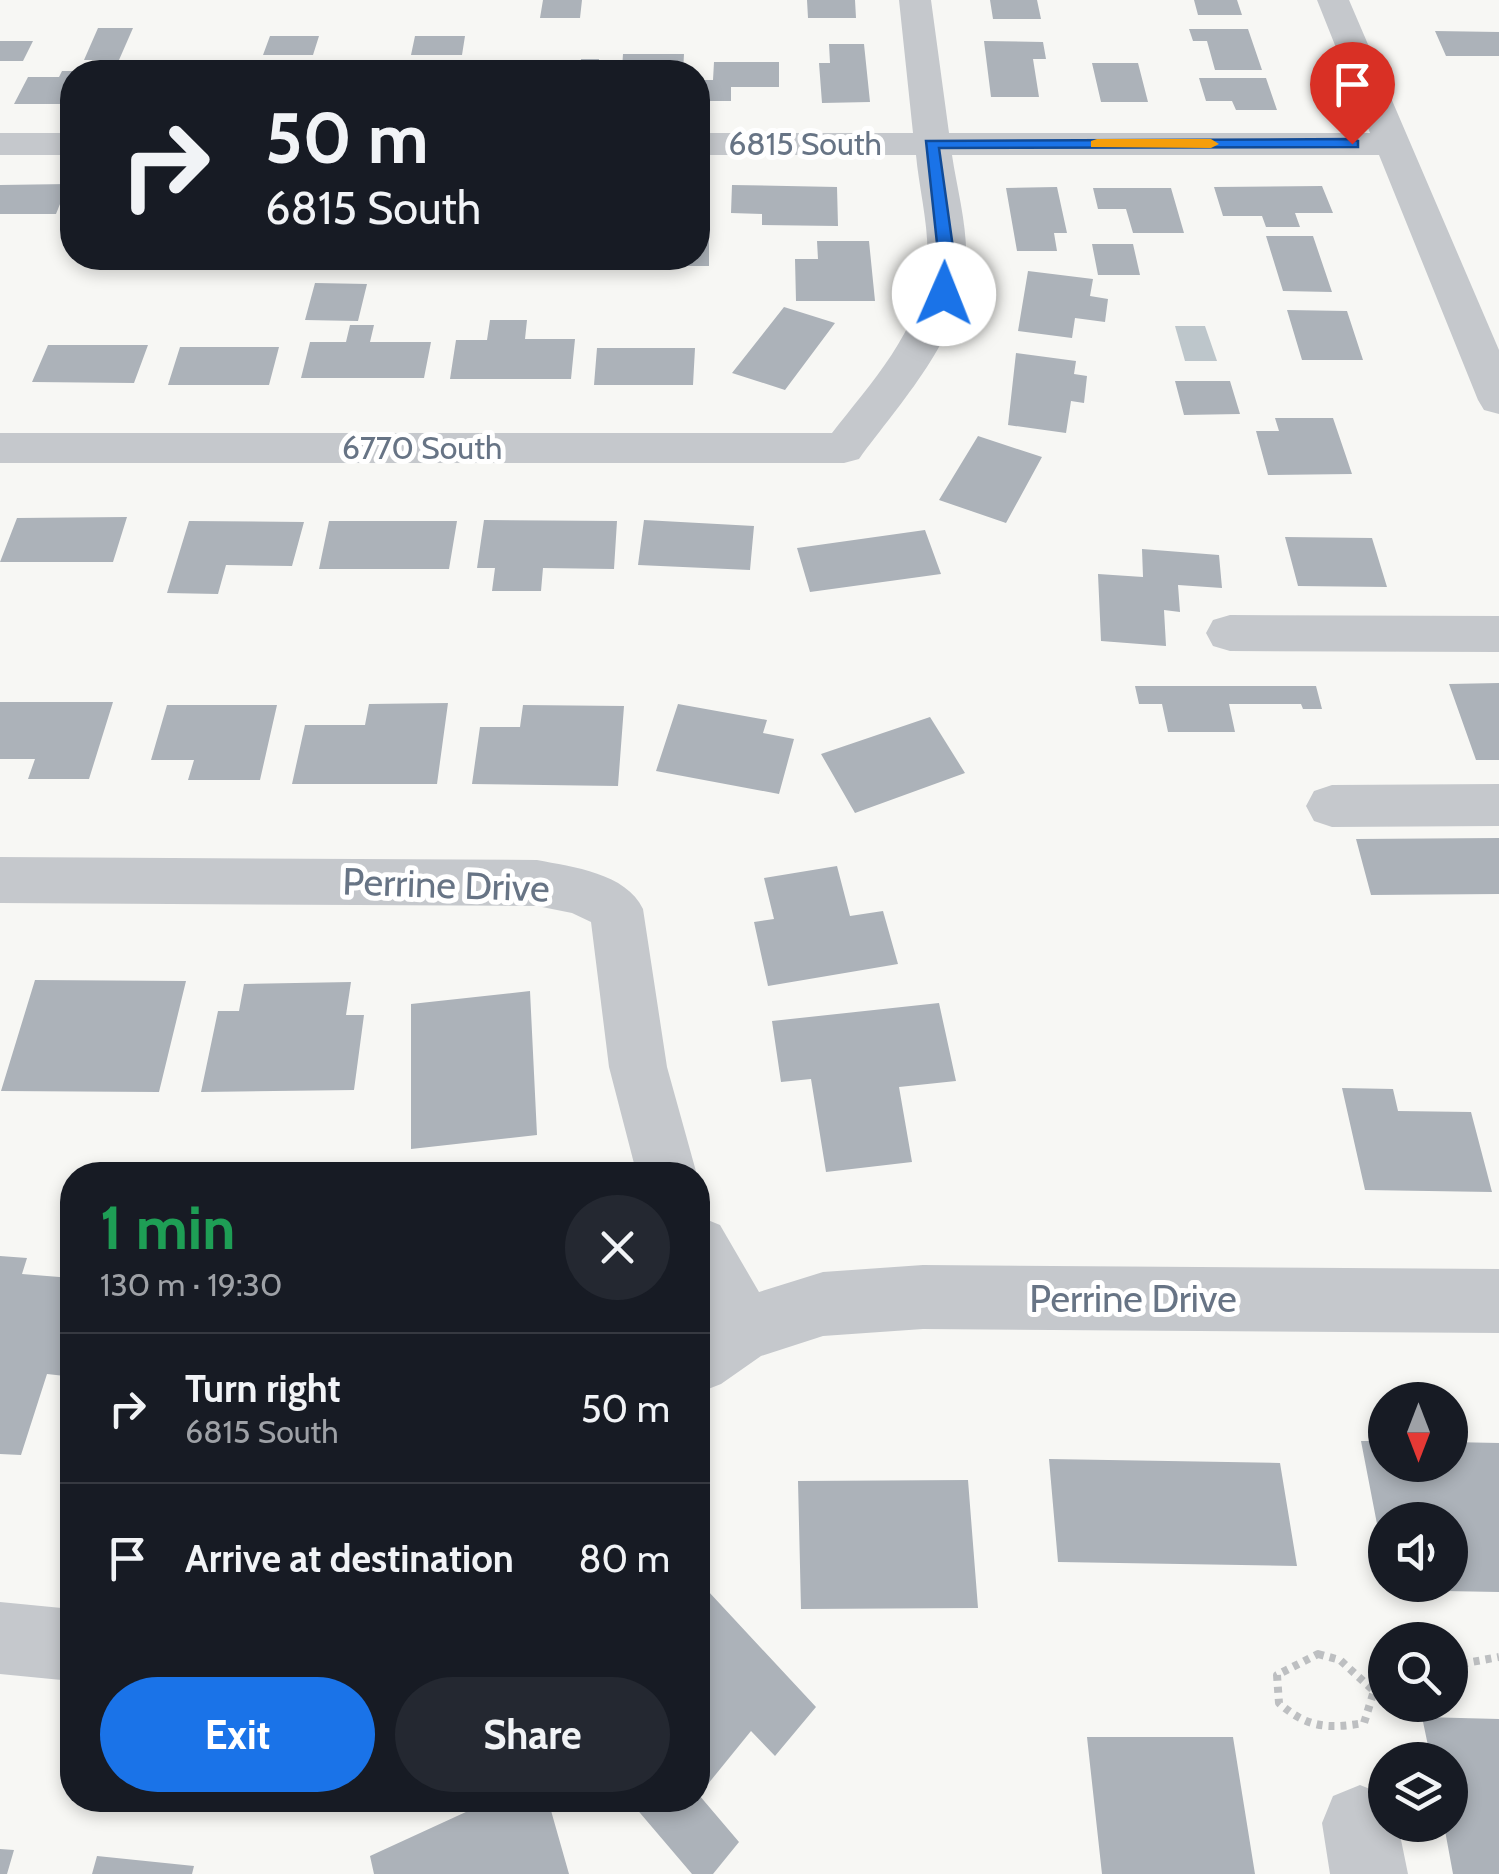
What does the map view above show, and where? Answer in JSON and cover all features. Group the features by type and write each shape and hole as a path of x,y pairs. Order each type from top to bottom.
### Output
{"street":[{"path":"914,0 931,144"},
{"path":"1333,0 1392,144 1484,334 1499,400"},
{"path":"0,144 60,144"},
{"name":"6815 South","path":"710,144 1392,144"},
{"name":"6770 South","path":"0,448 844,448 934,319 944,294 947,262 931,144"},
{"path":"1230,633 1499,634"},
{"path":"1332,806 1499,805"},
{"name":"Perrine Drive","path":"0,880 537,882 582,892 616,909 638,1067 664,1162"},
{"name":"Perrine Drive","path":"710,1299 721,1345 824,1304 922,1298 1499,1301"},
{"path":"0,1638 60,1645"}],"path":[{"path":"1332,1654 1352,1665 1374,1691 1364,1722 1323,1730 1296,1720 1279,1703 1277,1675 1299,1657 1332,1654"},
{"path":"1468,1663 1499,1657"}],"shaded area":[{"path":"1175,326 1205,326 1217,361 1185,361"}],"building":[{"path":"543,0 582,0 580,18 540,18"},
{"path":"807,0 855,0 856,18 808,18"},
{"path":"990,0 1037,0 1041,19 993,19"},
{"path":"1194,0 1237,0 1242,15 1198,15"},
{"path":"98,28 133,28 119,60 84,60"},
{"path":"1189,29 1248,29 1262,70 1215,70 1207,41 1193,41"},
{"path":"1435,31 1499,32 1499,56 1446,56"},
{"path":"270,36 319,36 313,55 263,55"},
{"path":"415,36 465,36 462,55 411,55"},
{"path":"0,41 33,41 23,61 0,61"},
{"path":"984,41 1043,42 1046,59 1033,59 1039,97 991,97"},
{"path":"829,44 864,44 870,102 822,103 819,63 830,63"},
{"path":"623,54 684,54 684,60 623,60"},
{"path":"714,62 779,62 779,87 731,87 731,101 710,101"},
{"path":"1092,63 1138,63 1148,102 1101,102"},
{"path":"28,77 59,77 60,104 14,104"},
{"path":"1199,78 1266,78 1277,110 1236,110 1232,101 1206,101"},
{"path":"60,184 56,214 0,214 0,185"},
{"path":"732,185 837,187 838,226 762,225 762,214 731,213"},
{"path":"1322,186 1333,213 1295,213 1300,227 1266,227 1262,216 1223,216 1214,187"},
{"path":"1057,187 1067,233 1054,233 1057,251 1017,251 1006,188"},
{"path":"1093,188 1171,188 1184,233 1133,233 1126,209 1098,209"},
{"path":"1266,236 1313,236 1332,292 1283,291"},
{"path":"817,241 869,241 875,301 796,301 795,259 818,259"},
{"path":"1092,244 1133,244 1140,275 1098,275"},
{"path":"1028,271 1093,279 1090,296 1108,299 1105,322 1075,318 1072,338 1018,331"},
{"path":"315,283 367,284 358,321 305,320"},
{"path":"784,307 835,323 785,390 732,373"},
{"path":"1287,310 1347,311 1363,360 1302,360"},
{"path":"490,320 527,320 525,339 575,339 571,379 450,379 456,340 487,340"},
{"path":"350,325 374,325 370,342 431,342 424,378 301,378 310,342 346,342"},
{"path":"48,345 148,345 134,383 32,382"},
{"path":"180,347 279,347 269,385 168,385"},
{"path":"597,348 695,348 693,385 594,385"},
{"path":"1016,353 1076,361 1074,374 1087,376 1084,403 1071,401 1066,433 1008,425"},
{"path":"1175,381 1230,381 1240,414 1184,415"},
{"path":"1275,418 1333,418 1352,474 1268,475 1256,431 1279,431"},
{"path":"978,436 1042,457 1006,523 939,500"},
{"path":"127,517 113,562 0,562 17,518"},
{"path":"484,520 617,521 614,569 543,568 541,591 492,591 495,568 477,568"},
{"path":"644,520 754,526 750,570 638,565"},
{"path":"189,521 304,522 292,566 226,565 218,594 167,593"},
{"path":"329,521 457,521 449,569 319,569"},
{"path":"925,530 941,574 810,592 797,548"},
{"path":"1285,537 1372,538 1387,587 1298,586"},
{"path":"1142,549 1219,555 1222,588 1178,585 1180,612 1164,610 1166,646 1101,641 1098,574 1143,577"},
{"path":"1499,683 1499,760 1476,760 1449,684"},
{"path":"1135,686 1316,686 1322,709 1303,709 1301,704 1229,704 1235,732 1168,732 1162,704 1139,704"},
{"path":"0,702 113,702 89,779 28,779 35,759 0,759"},
{"path":"448,703 437,784 292,784 305,725 365,725 369,704"},
{"path":"678,704 767,720 763,733 794,739 779,794 656,771"},
{"path":"167,705 277,705 260,780 188,780 194,760 151,760"},
{"path":"523,705 624,706 618,786 472,784 480,727 520,727"},
{"path":"930,717 965,773 855,813 821,754"},
{"path":"1499,838 1499,894 1371,895 1356,839"},
{"path":"837,866 850,916 883,911 898,964 768,986 754,922 774,919 764,878"},
{"path":"35,980 186,981 159,1092 1,1091"},
{"path":"351,982 346,1015 364,1015 354,1090 201,1092 218,1011 239,1011 244,984"},
{"path":"530,991 537,1135 411,1149 411,1004"},
{"path":"939,1003 956,1081 899,1087 912,1162 826,1172 811,1079 781,1082 772,1021"},
{"path":"1342,1088 1393,1089 1398,1111 1471,1112 1492,1192 1365,1190"},
{"path":"0,1256 27,1258 22,1274 60,1277 60,1375 47,1374 21,1455 0,1454"},
{"path":"1361,1441 1368,1441 1368,1477"},
{"path":"1468,1442 1499,1443 1499,1592 1468,1591 1468,1502 1373,1502 1369,1482 1468,1482"},
{"path":"1049,1459 1280,1463 1297,1566 1058,1562"},
{"path":"968,1480 978,1608 801,1609 798,1481"},
{"path":"710,1593 816,1707 775,1756 751,1731 710,1781"},
{"path":"1499,1719 1499,1874 1453,1874 1447,1842 1468,1842 1468,1742 1427,1742 1423,1722"},
{"path":"1087,1737 1233,1737 1255,1874 1102,1874"},
{"path":"710,1808 739,1842 713,1874 692,1874 639,1812 710,1812"},
{"path":"466,1812 551,1812 569,1874 374,1874 370,1856"},
{"path":"0,1849 14,1850 7,1874 0,1874"},
{"path":"97,1856 194,1866 192,1874 92,1874"}],"slow traffic":[{"path":"1097,144 1211,144"}],"route":[{"path":"944,294 947,262 931,144 1352,144"}]}
